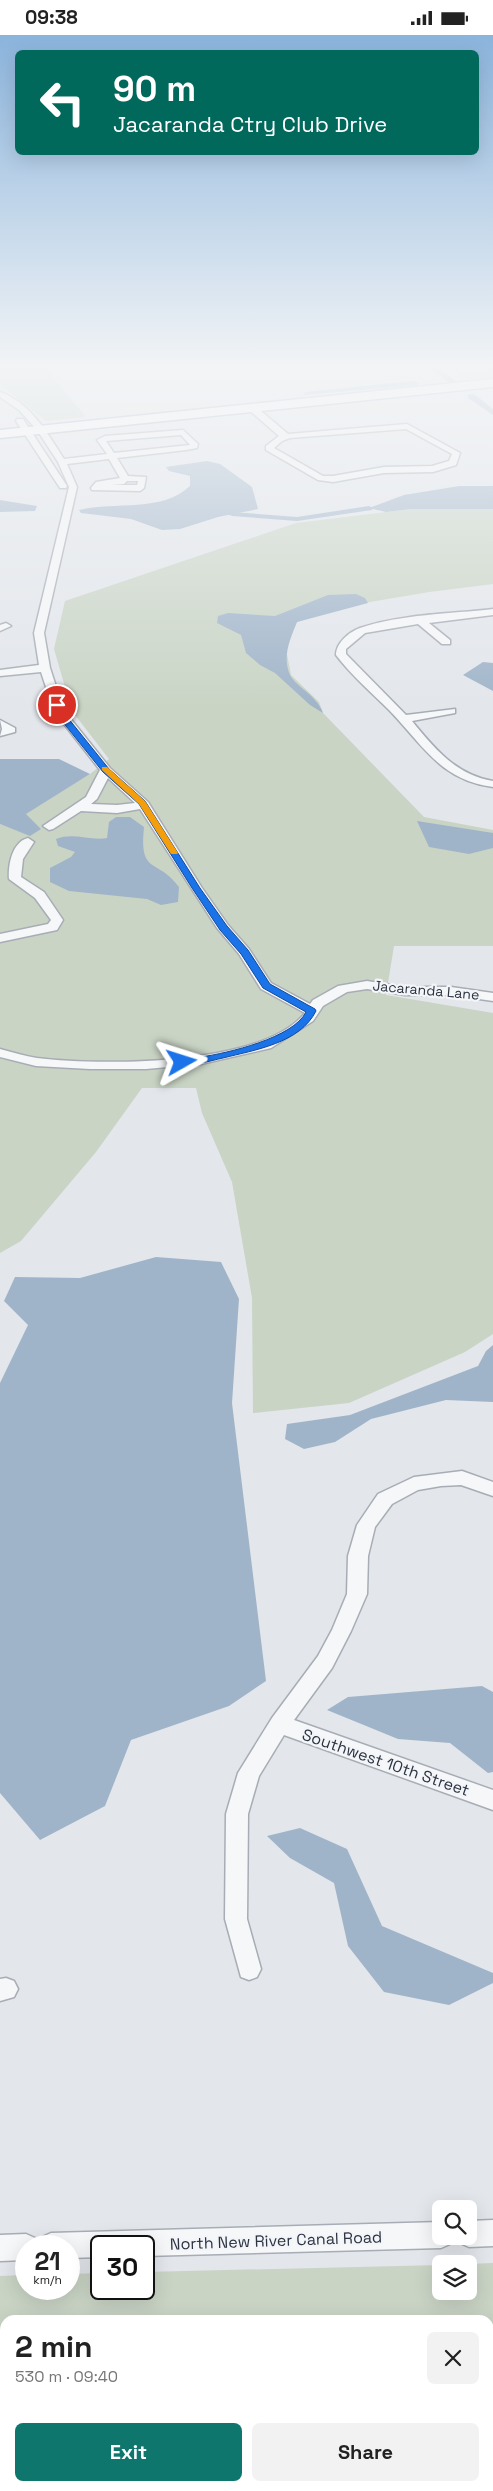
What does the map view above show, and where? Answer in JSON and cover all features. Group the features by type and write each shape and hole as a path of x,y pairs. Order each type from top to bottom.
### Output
{"street":[{"path":"62,482 71,499"},
{"path":"71,482 73,487 71,499 39,633 45,668 57,705 64,719 106,770 140,801 223,928 244,952 266,986 312,1011"},
{"path":"121,482 99,484 95,488 138,489 142,482"},
{"path":"493,612 362,631 345,643 341,649 344,660 404,719 436,757 462,774 479,781 493,783"},
{"path":"422,621 446,642"},
{"path":"0,673 45,668"},
{"path":"404,719 451,711"},
{"path":"0,723 11,730 8,733 0,733"},
{"path":"49,827 86,803 106,770"},
{"path":"86,803 117,809 140,801"},
{"path":"0,938 52,927 56,921 40,895 16,879 13,865 20,851 28,842"},
{"name":"Jacaranda Lane","path":"0,1053 36,1062 90,1065 146,1065 201,1060 266,1045 289,1033 308,1018 318,1003 335,993 367,985 404,991 451,991 493,997"},
{"path":"249,1969 236,1919 237,1814 249,1773 279,1725 325,1662 341,1631 357,1594 358,1556 366,1525 384,1499 414,1484 441,1479 462,1478 493,1489"},
{"name":"Southwest 10th Street","path":"279,1725 493,1800"},
{"path":"477,2234 493,2233"},
{"name":"North New River Canal Road","path":"80,2245 432,2235"},
{"path":"0,2248 15,2247"}],"green space":[{"path":"411,509 493,509 493,584 429,592 352,605 297,622 286,649 291,675 319,702 323,713 424,817 493,830 493,946 394,946 386,995 493,1013 493,1334 465,1352 349,1403 253,1413 252,1298 232,1182 202,1113 196,1088 142,1088 96,1152 21,1241 0,1253 0,824 30,835 25,814 90,774 109,759 72,711 54,649 65,601 296,523"},
{"path":"493,2263 493,2315 0,2315 0,2276 15,2275 15,2300 80,2300 80,2274 90,2273 90,2300 155,2300 155,2272 432,2265 432,2300 477,2300 477,2264"}],"water":[{"path":"190,482 245,482 252,487 258,509 218,517 180,529 162,530 131,519 81,513 79,510 93,507 138,505 166,500 190,486"},
{"path":"459,486 493,486 493,509 411,509 386,512 369,508 404,495"},
{"path":"0,500 37,506 35,511 0,512"},
{"path":"356,594 365,598 368,603 297,622 290,641 287,662 290,675 316,701 323,713 310,705 275,673 260,665 246,653 241,635 217,623 218,616 228,613 275,616 328,595"},
{"path":"483,662 493,663 493,691 463,675"},
{"path":"0,759 59,759 90,774 26,814 41,829 30,836 0,824"},
{"path":"116,817 130,817 144,827 144,853 147,860 164,872 179,887 178,902 161,905 147,899 69,891 50,882 50,868 71,857 75,852 58,846 56,839 69,836 107,838 109,822"},
{"path":"417,821 493,833 493,848 469,854 429,847"},
{"path":"156,1257 221,1262 239,1299 232,1403 266,1681 229,1706 131,1740 105,1806 40,1840 0,1793 0,1383 28,1325 4,1301 15,1277 80,1278"},
{"path":"493,1345 493,1402 446,1400 371,1419 335,1442 304,1449 285,1439 287,1424 350,1415 478,1366 486,1351"},
{"path":"482,1686 493,1692 493,1772 488,1773 450,1743 398,1739 327,1710 348,1697"},
{"path":"300,1828 347,1849 382,1926 493,1973 493,1983 449,2005 384,1992 348,1946 334,1883 290,1858 267,1836"}],"waterway":[{"path":"232,514 297,519 369,508"}],"slow traffic":[{"path":"105,769 142,803 174,853"}],"route":[{"path":"57,705 64,719 106,770 142,803 223,928 244,952 266,986 312,1011 308,1018 289,1033 266,1045 201,1060 182,1062"}]}
